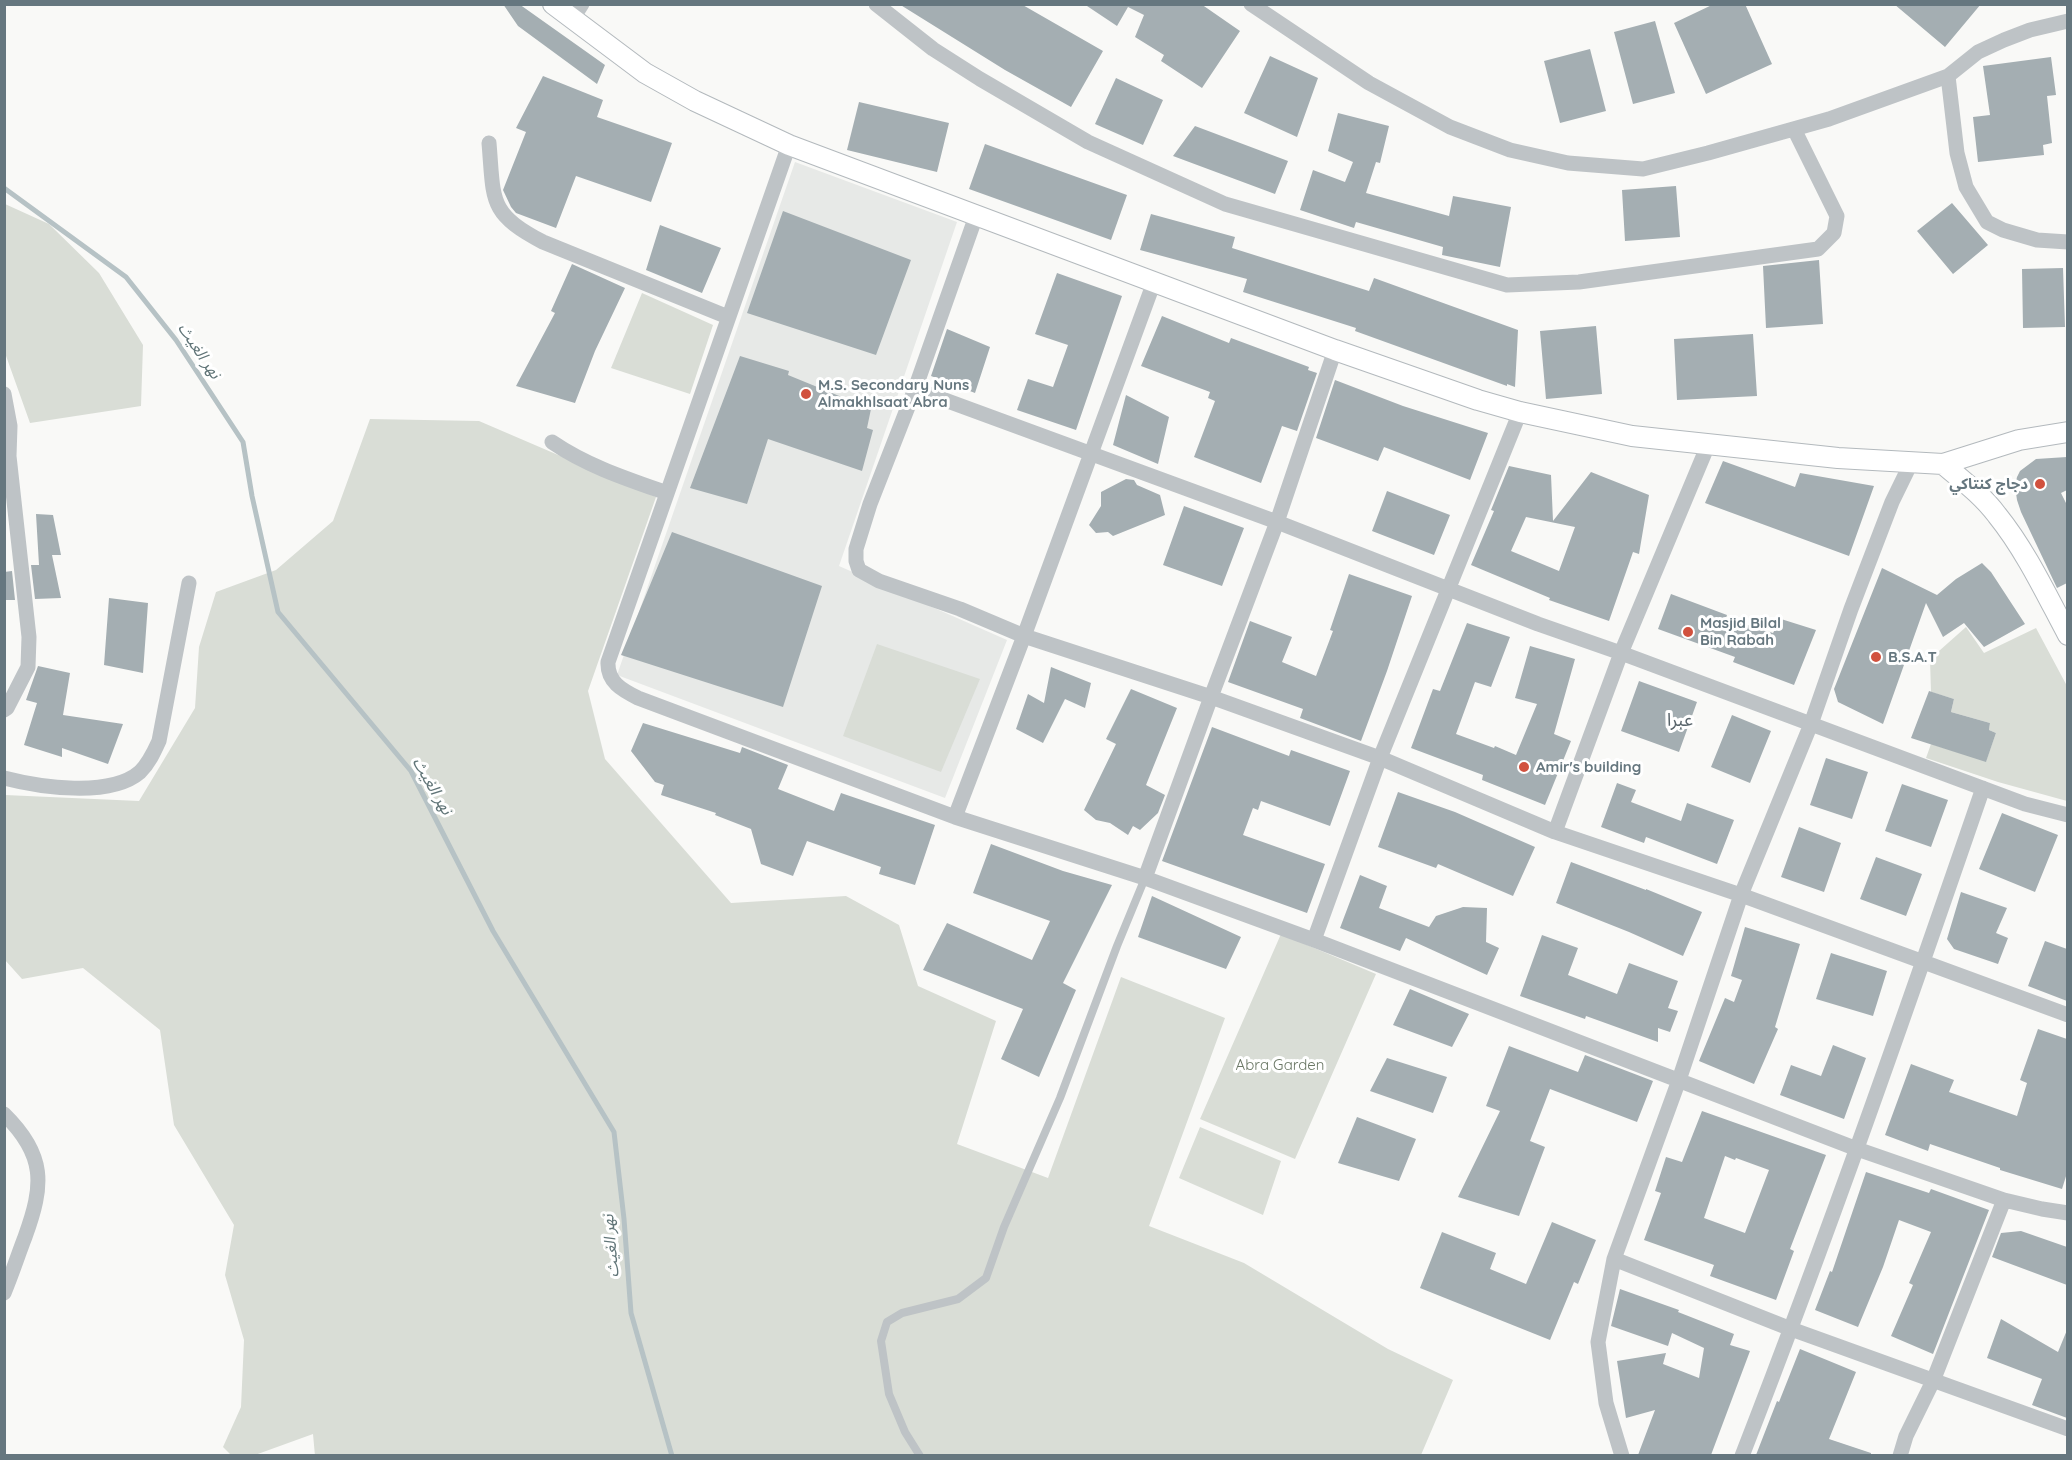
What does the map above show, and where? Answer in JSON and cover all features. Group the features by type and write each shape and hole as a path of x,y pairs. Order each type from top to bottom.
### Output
{"main road":[{"path":"553,4 578,11 645,73 695,101 789,145 1335,350 1478,400 1520,412 1632,436 1838,458 1943,464 2019,440 2067,432"},
{"path":"1943,464 1998,515 2024,554 2067,635"}],"street":[{"path":"876,4 942,55 1088,142 1225,204 1507,285 1579,282 1818,249 1834,233 1837,216 1794,129"},
{"path":"1251,4 1369,82 1450,127 1510,150 1568,163 1643,169 1829,119 1948,76 1978,52 2030,30 2067,21"},
{"path":"1948,76 1958,153 1966,187 1987,222 2003,230 2037,240 2067,242"},
{"path":"489,143 497,207 507,220 519,229 543,242 728,317"},
{"path":"789,145 608,662 608,671 612,681 624,691 638,698 955,817 1145,878 1314,940 1857,1149 2004,1200 2067,1213"},
{"path":"976,216 915,389 870,504 856,549 859,570 879,581 960,609 1024,636 1210,697 1380,758 1556,832 1741,895 2067,1015"},
{"path":"955,817 1154,282"},
{"path":"1145,878 1210,697 1277,522 1335,350"},
{"path":"915,389 1277,522 1538,624 2025,804 2067,815"},
{"path":"4,394 29,637 28,667 8,708 4,711"},
{"path":"1314,940 1380,758 1520,412"},
{"path":"552,442 604,471 667,492"},
{"path":"1556,832 1621,653 1708,445"},
{"path":"1622,1455 1606,1404 1598,1342 1614,1259 1679,1080 1741,895 1811,724 1892,501 1912,461"},
{"path":"4,778 56,787 90,787 125,781 139,772 150,760 159,741 189,583"},
{"path":"1742,1455 1857,1149 1983,788"},
{"path":"4,1114 31,1148 37,1163 39,1194 4,1293"},
{"path":"1900,1455 1906,1436 1934,1381 2004,1200"},
{"path":"1614,1259 1791,1329 2067,1429"}],"lane":[{"path":"920,1455 905,1432 889,1394 881,1341 887,1322 902,1313 958,1299 986,1278 1004,1227 1060,1098 1145,878"}],"shaded area":[{"name":"M.S. Secondary Nuns Almakhlsaat Abra","path":"795,162 957,222 839,566 1007,640 945,798 617,675"}],"green space":[{"path":"5,204 49,224 99,273 143,345 141,406 30,423 5,353"},
{"path":"642,293 713,325 690,394 611,368"},
{"path":"370,419 479,421 656,497 588,691 605,759 731,903 846,896 899,925 918,986 996,1021 957,1144 1048,1178 1121,977 1225,1018 1149,1226 1244,1263 1388,1349 1453,1380 1421,1455 315,1456 313,1434 255,1455 231,1455 223,1447 241,1407 244,1340 225,1275 234,1225 174,1125 160,1030 83,968 22,979 5,960 5,795 139,801 195,708 199,647 216,592 276,570 333,521"},
{"path":"1966,627 1984,653 2036,628 2067,686 2067,801 1998,782 1926,758 1931,744 1986,761 1996,733 1989,730 1990,723 1951,712 1954,699 1931,692 1930,659"},
{"path":"877,644 980,679 941,772 843,736"},
{"name":"Abra Garden","path":"1281,934 1376,974 1295,1159 1200,1119"},
{"path":"1200,1127 1281,1161 1263,1215 1179,1178"}],"building":[{"path":"503,4 519,4 605,65 597,84 518,26"},
{"path":"899,4 1021,4 1103,51 1071,107 1005,70"},
{"path":"1084,4 1201,4 1240,31 1202,88 1161,61 1164,55 1135,37 1144,15 1128,7 1117,26"},
{"path":"1714,4 1745,4 1772,64 1706,94 1674,23"},
{"path":"1894,4 1981,4 1945,47"},
{"path":"1655,21 1675,93 1633,104 1614,32"},
{"path":"1590,49 1606,111 1560,123 1544,61"},
{"path":"1270,56 1318,78 1297,137 1244,113"},
{"path":"2051,57 2056,95 2047,96 2052,143 2043,145 2044,155 1978,162 1973,117 1990,115 1983,66"},
{"path":"543,76 603,100 597,117 672,143 651,202 576,176 556,228 516,213 503,190 526,132 516,128"},
{"path":"1116,78 1163,100 1143,145 1095,124"},
{"path":"859,102 949,123 937,172 847,150"},
{"path":"1338,113 1389,126 1380,163 1376,162 1366,193 1449,216 1453,196 1511,207 1500,267 1442,255 1443,247 1356,222 1354,228 1300,210 1313,170 1345,182 1353,162 1328,151"},
{"path":"1195,126 1288,161 1275,194 1173,156"},
{"path":"985,144 1127,195 1111,240 969,189"},
{"path":"1676,186 1680,237 1625,241 1622,190"},
{"path":"1952,203 1988,245 1953,274 1917,231"},
{"path":"783,211 911,260 876,355 747,313"},
{"path":"1151,214 1235,237 1232,248 1369,291 1374,278 1518,330 1515,387 1355,331 1356,328 1243,292 1247,279 1140,250"},
{"path":"660,225 721,248 702,293 646,270"},
{"path":"1819,260 1823,324 1766,328 1763,266"},
{"path":"572,264 625,288 595,351 575,403 516,386 555,313 551,311"},
{"path":"2063,268 2065,327 2023,328 2022,269"},
{"path":"1057,273 1122,296 1076,430 1017,410 1028,379 1053,387 1068,345 1035,334"},
{"path":"1162,316 1229,343 1231,338 1309,367 1308,370 1317,373 1297,431 1282,426 1261,483 1194,457 1215,401 1208,398 1210,392 1141,366"},
{"path":"1596,326 1602,394 1546,399 1540,331"},
{"path":"947,329 990,347 975,393 931,376"},
{"path":"1753,334 1757,396 1677,400 1674,339"},
{"path":"740,356 789,371 788,375 871,409 867,428 873,430 862,471 768,439 747,504 690,488"},
{"path":"1335,380 1403,406 1488,433 1470,480 1384,447 1378,461 1316,438"},
{"path":"1126,395 1169,417 1158,464 1113,445"},
{"path":"2067,457 2067,490 2061,493 2067,505 2067,583 2057,588 2021,512 2015,486 2020,471 2036,459"},
{"path":"1723,461 1795,487 1800,473 1874,486 1849,556 1705,503"},
{"path":"1509,466 1551,475 1553,521 1591,472 1649,495 1639,554 1633,552 1609,621 1549,600 1550,598 1471,565 1494,511 1491,510","holes":["1526,517 1575,527 1559,571 1511,551"]},
{"path":"1126,479 1134,480 1137,485 1160,495 1165,515 1113,536 1108,532 1096,533 1089,525 1101,506 1101,492"},
{"path":"1387,491 1450,515 1434,555 1372,531"},
{"path":"1184,506 1244,528 1222,586 1163,565"},
{"path":"36,514 53,515 61,555 52,555 61,598 35,599 31,565 39,565"},
{"path":"672,532 822,586 783,707 621,655"},
{"name":"B.S.A.T","path":"1982,563 1991,572 2025,624 1984,647 1964,623 1943,637 1926,603 1883,724 1838,702 1834,689 1882,568 1937,595 1956,579"},
{"path":"12,571 15,600 4,600 4,572"},
{"path":"1349,574 1412,596 1361,741 1300,718 1303,709 1228,682 1250,621 1292,637 1282,662 1316,676 1333,631 1330,630"},
{"path":"1671,594 1727,615 1726,618 1773,633 1781,619 1816,630 1794,685 1733,662 1735,657 1658,629"},
{"path":"109,598 148,603 143,673 104,665"},
{"path":"1467,623 1510,637 1491,687 1475,682 1456,734 1494,748 1495,746 1516,755 1537,704 1515,698 1530,646 1575,659 1554,734 1571,741 1545,805 1482,780 1483,775 1411,748 1433,689 1440,691"},
{"path":"38,666 70,673 63,715 123,724 108,764 62,748 62,757 24,745 37,703 26,700"},
{"path":"1051,667 1091,683 1085,708 1065,699 1043,743 1016,729 1028,694 1044,703"},
{"path":"1639,681 1697,702 1679,752 1621,731"},
{"path":"1131,689 1177,708 1146,785 1165,795 1158,813 1140,830 1133,826 1128,835 1110,823 1096,820 1084,810 1116,744 1106,739"},
{"path":"1929,691 1954,699 1951,712 1990,723 1989,730 1996,733 1986,762 1911,738"},
{"path":"1732,715 1771,731 1750,783 1711,767"},
{"path":"643,723 740,753 742,747 788,765 778,789 834,811 841,793 935,825 915,885 879,874 881,867 807,841 793,876 761,864 751,829 715,815 716,813 661,795 664,785 655,782 631,751"},
{"path":"1212,727 1289,756 1291,750 1350,771 1330,826 1261,801 1258,810 1253,808 1243,835 1325,864 1307,913 1162,861"},
{"path":"1826,758 1868,772 1852,819 1810,805"},
{"path":"1617,783 1636,790 1631,802 1681,821 1687,803 1734,820 1717,864 1646,837 1644,843 1601,827"},
{"path":"1902,784 1948,800 1931,847 1885,831"},
{"path":"1398,792 1455,812 1535,847 1513,896 1438,864 1436,868 1378,847"},
{"path":"2002,813 2058,835 2035,892 1979,869"},
{"path":"1799,827 1841,843 1824,892 1781,877"},
{"path":"991,844 1063,871 1112,885 1063,983 1076,990 1039,1077 1001,1059 1023,1009 923,970 947,923 1032,960 1050,921 973,893"},
{"path":"1876,857 1922,874 1906,916 1860,899"},
{"path":"1571,862 1702,912 1683,956 1556,903"},
{"path":"1360,875 1387,886 1379,908 1429,927 1436,916 1463,907 1487,908 1486,942 1499,948 1487,975 1406,938 1400,951 1340,928"},
{"path":"1961,892 2007,908 1996,933 2008,938 1998,964 1954,949 1947,939"},
{"path":"1152,896 1241,937 1226,969 1138,937"},
{"path":"1745,927 1800,944 1775,1027 1778,1029 1754,1084 1699,1061 1725,998 1734,1002 1742,980 1731,976"},
{"path":"1542,935 1578,948 1568,975 1617,994 1629,963 1678,981 1668,1008 1678,1011 1670,1032 1658,1028 1658,1042 1586,1016 1585,1019 1520,996"},
{"path":"2045,941 2067,949 2067,1001 2028,986"},
{"path":"1831,953 1887,971 1873,1016 1816,999"},
{"path":"1410,989 1469,1014 1452,1047 1393,1025"},
{"path":"2038,1029 2067,1039 2067,1173 2062,1189 2000,1170 2000,1168 1930,1144 1928,1151 1885,1135 1911,1064 1954,1080 1949,1092 2017,1116 2027,1083 2020,1080"},
{"path":"1833,1045 1866,1058 1844,1119 1780,1095 1791,1065 1821,1076"},
{"path":"1509,1046 1578,1072 1585,1055 1653,1081 1637,1122 1550,1089 1530,1141 1545,1147 1519,1216 1458,1197 1500,1111 1486,1106"},
{"path":"1387,1058 1447,1077 1433,1113 1370,1091"},
{"path":"1702,1111 1826,1155 1790,1249 1794,1251 1776,1300 1710,1276 1714,1265 1644,1240 1661,1193 1655,1191 1666,1157 1682,1162","holes":["1725,1156 1735,1160 1736,1158 1769,1170 1745,1233 1704,1218"]},
{"path":"1357,1117 1416,1139 1399,1181 1338,1163"},
{"path":"1866,1172 1929,1193 1931,1189 1989,1210 1933,1354 1891,1336 1913,1285 1909,1283 1931,1232 1899,1220 1883,1267 1858,1327 1815,1310 1830,1271 1832,1272"},
{"path":"1552,1222 1596,1240 1578,1284 1574,1282 1550,1340 1420,1288 1442,1232 1496,1253 1490,1269 1526,1284"},
{"path":"2021,1231 2067,1247 2067,1285 1992,1257 2001,1233"},
{"path":"1620,1289 1679,1310 1678,1312 1734,1334 1730,1345 1750,1351 1711,1455 1638,1455 1655,1410 1626,1418 1617,1361 1666,1353 1663,1364 1699,1378 1704,1348 1672,1333 1668,1346 1611,1326"},
{"path":"2001,1319 2058,1352 2067,1330 2067,1418 2032,1405 2042,1379 1987,1358"},
{"path":"1800,1349 1856,1372 1829,1439 1871,1453 1871,1455 1756,1455"}],"waterway":[{"name":"نهر الغيث","path":"4,188 126,277 176,340 243,442 252,496 278,612 411,771 493,931 614,1132 624,1219 631,1313 672,1456"}],"place":[{"name":"M.S. Secondary Nuns Almakhlsaat Abra","path":"806,394"},
{"name":"دجاج كنتاكي","path":"2040,484"},
{"name":"Masjid Bilal Bin Rabah","path":"1688,632"},
{"name":"B.S.A.T","path":"1876,657"},
{"name":"Amir's building","path":"1524,767"}],"district":[{"name":"عبرا","path":"1680,721"}]}
